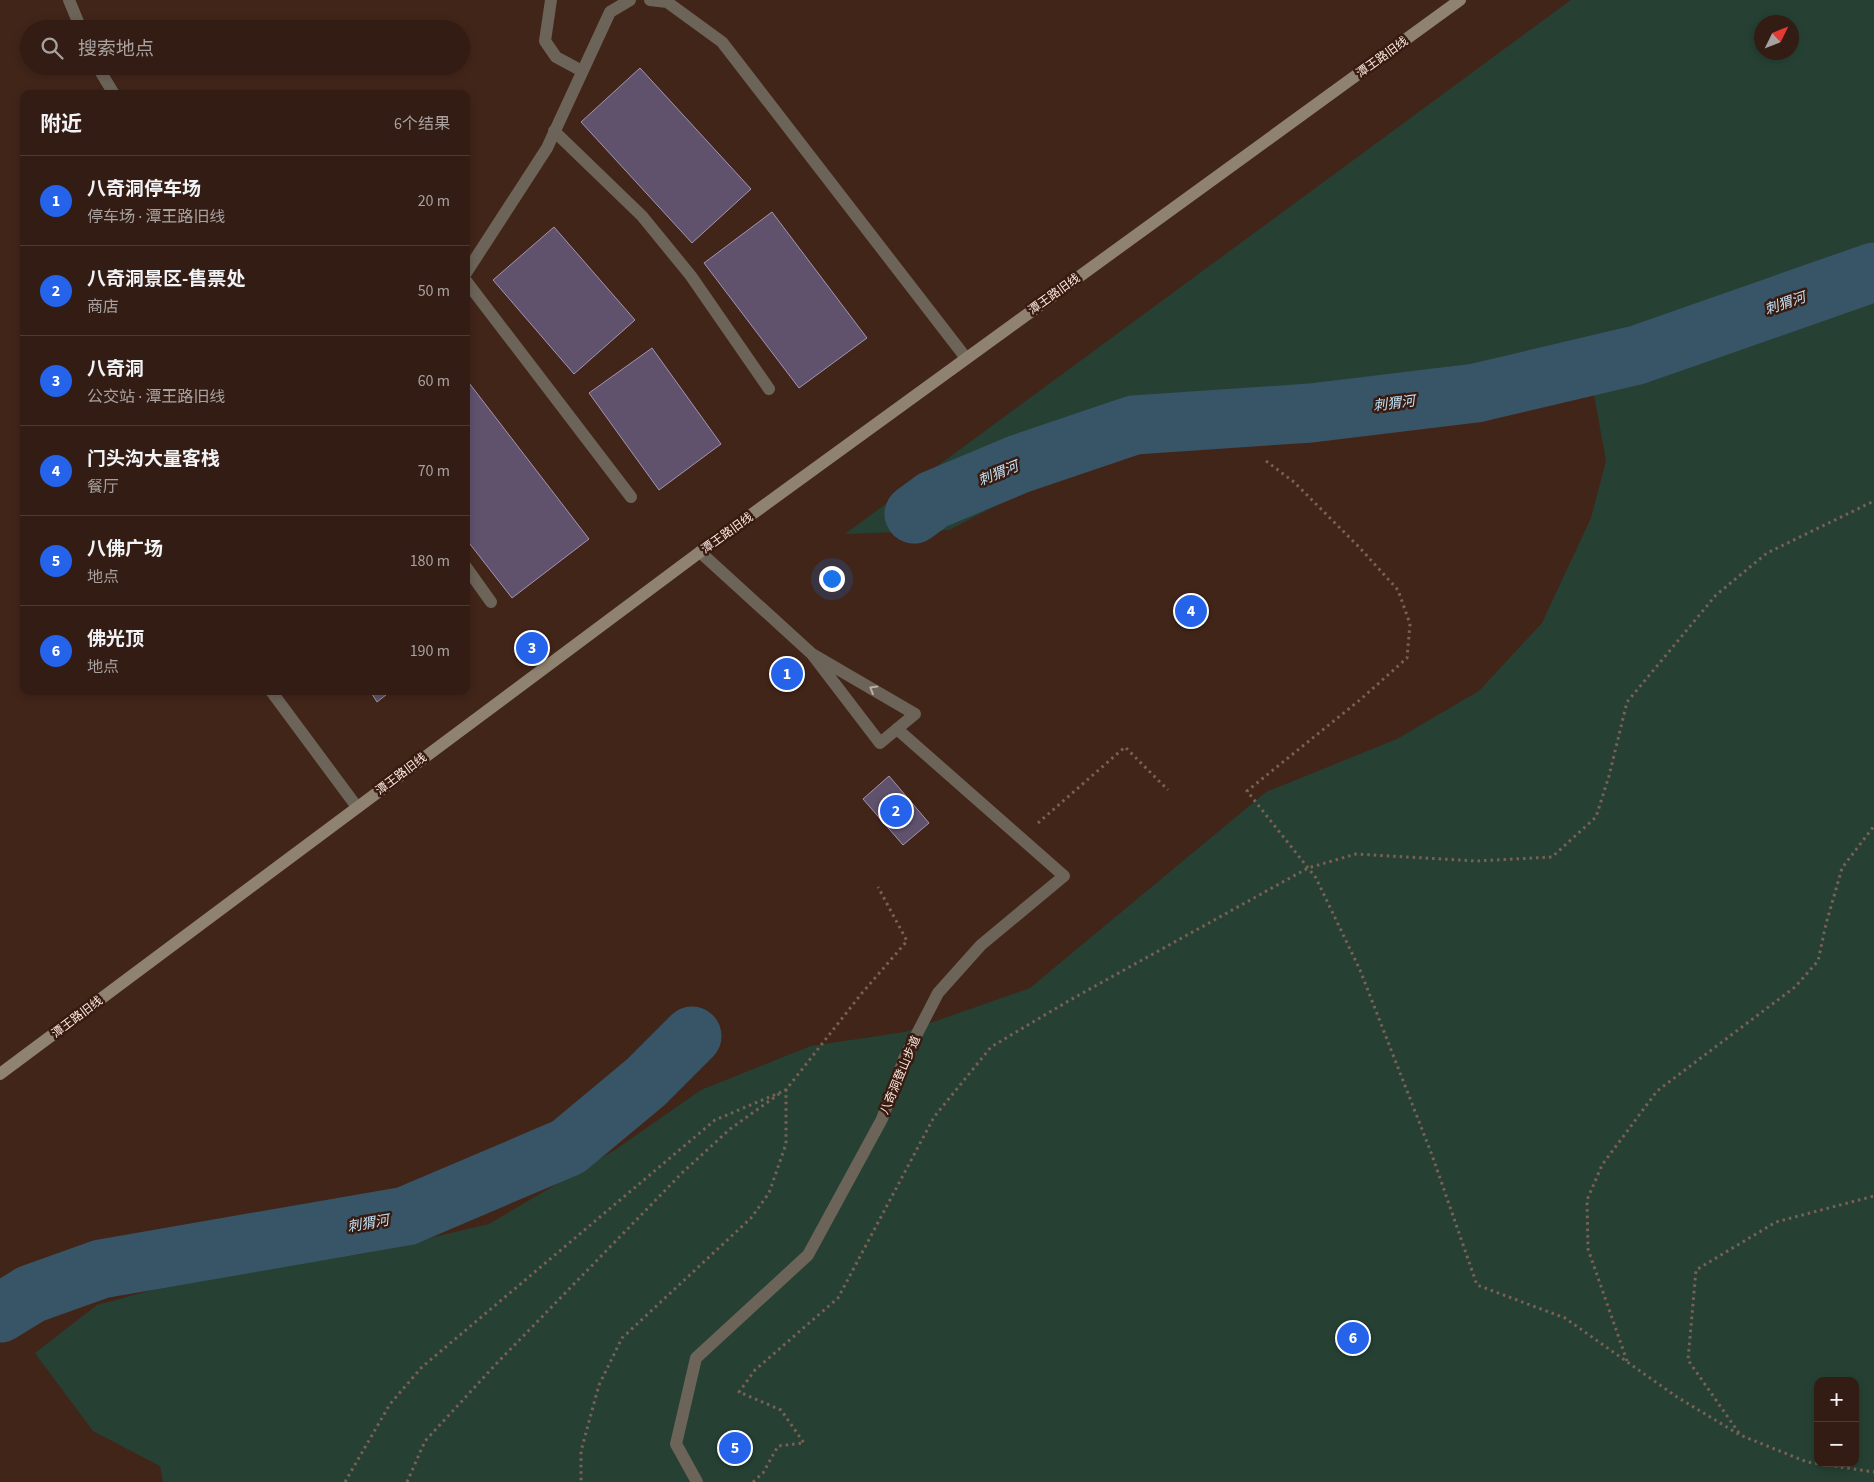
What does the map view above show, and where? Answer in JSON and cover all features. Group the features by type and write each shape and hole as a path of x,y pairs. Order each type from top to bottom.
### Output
{"main road":[{"name":"潭王路旧线","path":"0,1074 700,552 1460,0"}],"street":[{"path":"69,0 77,20"},
{"path":"551,0 545,41 556,57 582,71"},
{"path":"470,267 547,148 610,12 630,0"},
{"path":"650,0 667,2 722,42 966,358"},
{"path":"103,75 112,90"},
{"path":"554,131 642,216 690,276 769,389"},
{"path":"470,286 631,497"},
{"path":"700,552 812,654 880,743 915,714 812,654"},
{"path":"470,573 491,602"},
{"path":"274,695 357,807"},
{"name":"八奇洞登山步道","path":"697,1482 676,1444 696,1358 808,1255 882,1119 904,1060 938,993 982,945 1064,876 897,729"}],"path":[{"path":"1266,461 1294,482 1359,547 1398,590 1410,624 1407,658 1361,699 1247,791 1316,878 1360,970 1432,1155 1477,1285 1565,1318 1677,1397 1740,1435 1807,1462 1874,1472"},
{"path":"753,1482 763,1473 778,1446 804,1443 781,1410 739,1392 755,1370 838,1298 934,1117 991,1047 1070,1000 1308,868 1356,854 1476,861 1552,857 1596,817 1609,776 1627,702 1716,595 1766,553 1874,501"},
{"path":"1020,838 1125,747 1168,790"},
{"path":"1628,1362 1588,1249 1587,1200 1602,1165 1658,1091 1795,987 1818,961 1842,868 1874,826"},
{"path":"407,1482 425,1441 504,1356 683,1172 730,1129 786,1090 862,994 907,941 878,887"},
{"path":"345,1482 390,1404 422,1368 715,1120 786,1090"},
{"path":"581,1482 581,1451 600,1385 622,1338 751,1218 768,1193 786,1144 786,1090"},
{"path":"1740,1435 1688,1360 1696,1270 1776,1222 1874,1196"}],"green space":[{"path":"1571,0 1874,0 1874,1482 163,1482 160,1466 93,1431 35,1353 97,1305 237,1267 362,1254 489,1224 615,1150 701,1090 811,1046 905,1032 1030,988 1266,792 1397,739 1479,691 1542,623 1591,518 1606,461 1584,339 1452,380 1310,394 1190,423 1067,469 949,530 845,534"}],"building":[{"path":"640,68 751,189 692,243 581,122"},
{"path":"772,212 867,338 799,388 704,263"},
{"path":"554,227 635,320 574,374 493,280"},
{"path":"652,348 721,444 659,490 589,393"},
{"path":"470,384 589,539 512,598 470,544"},
{"path":"373,695 386,695 377,702"},
{"path":"889,776 929,823 903,845 863,799"}],"waterway":[{"name":"刺猬河","path":"914,514 933,500 1019,464 1134,425 1311,413 1476,393 1637,355 1874,272"},
{"name":"刺猬河","path":"0,1313 31,1294 101,1269 406,1216 568,1147 646,1082 692,1036"}],"place":[{"name":"门头沟大量客栈","path":"1191,611"},
{"name":"八奇洞","path":"532,648"},
{"name":"八奇洞停车场","path":"787,674"},
{"name":"八奇洞景区-售票处","path":"896,811"},
{"name":"佛光顶","path":"1353,1338"},
{"name":"八佛广场","path":"735,1448"}]}
